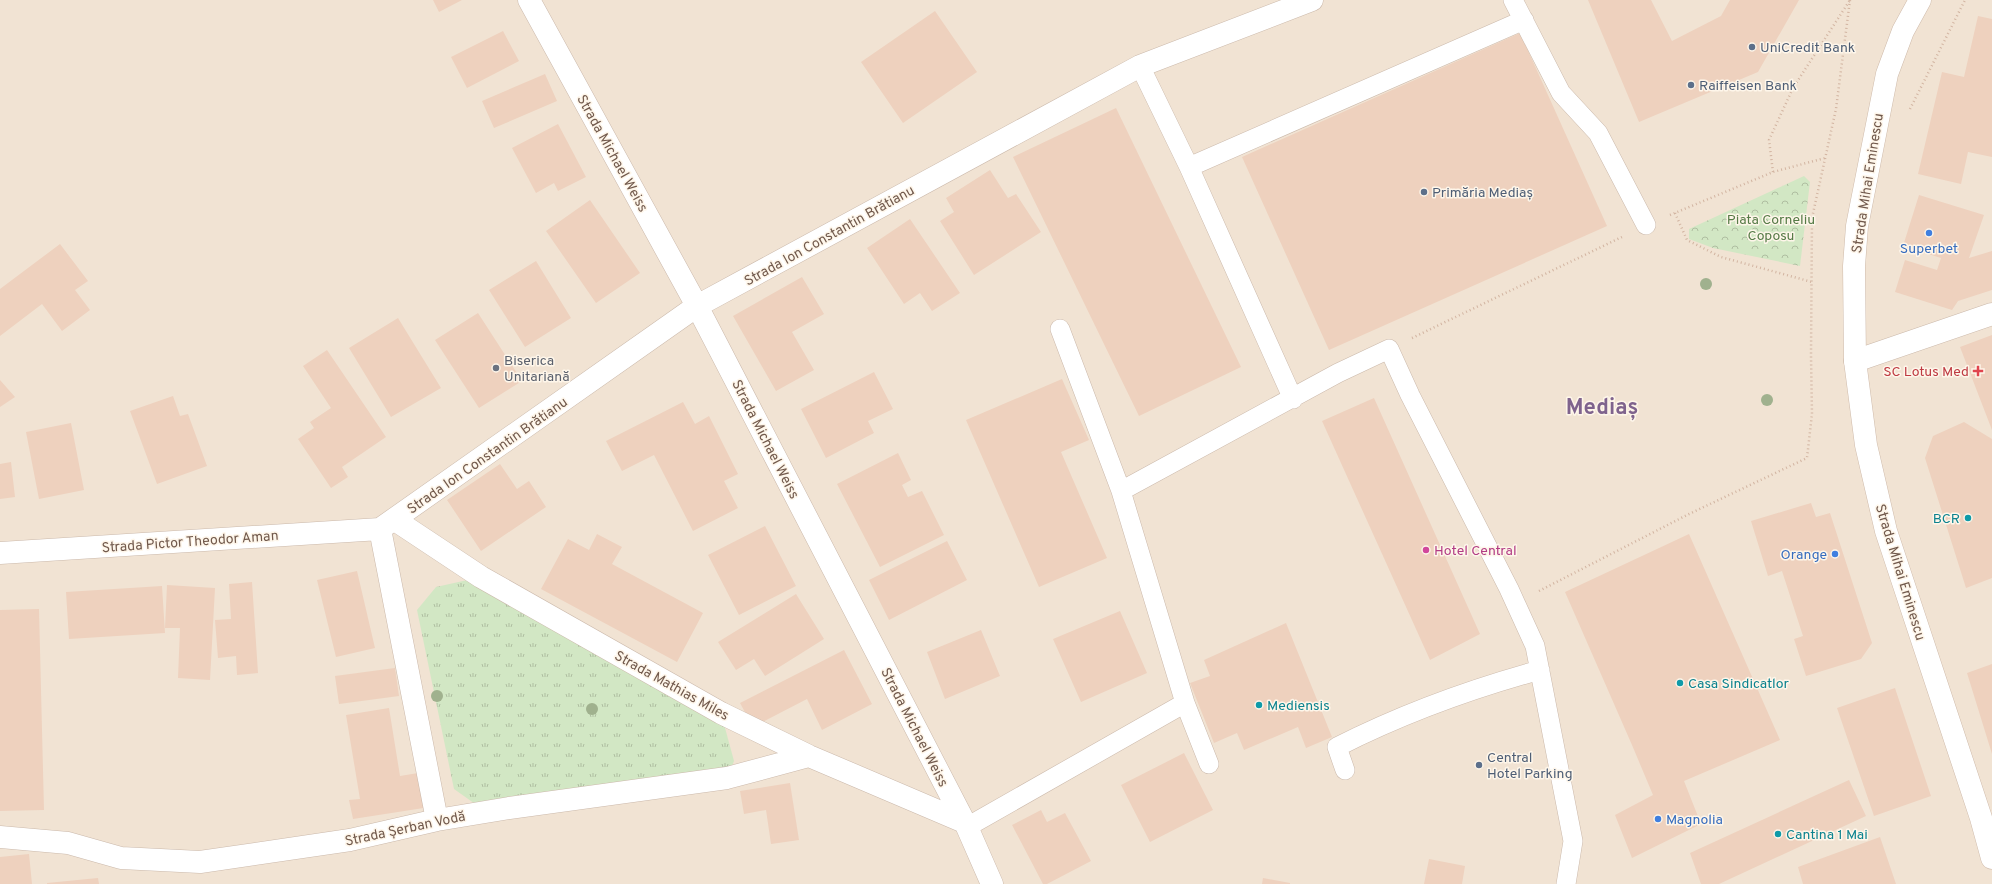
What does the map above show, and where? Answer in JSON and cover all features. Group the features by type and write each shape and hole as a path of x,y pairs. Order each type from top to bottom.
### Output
{"street":[{"name":"Strada Michael Weiss","path":"529,0 697,306 966,824 992,884"},
{"name":"Strada Ion Constantin Brătianu","path":"388,524 697,306 1140,66 1312,0"},
{"name":"Strada Mihai Eminescu","path":"1920,0 1903,31 1887,74 1857,226 1854,266 1855,361 1866,445 1886,531 1981,818 1992,858"},
{"path":"1855,361 1992,314"},
{"path":"388,524 437,820"},
{"name":"Strada Pictor Theodor Aman","path":"0,553 388,524"},
{"name":"Strada Mathias Miles","path":"388,524 721,713 809,756 966,824"},
{"name":"Strada Șerban Vodă","path":"0,837 68,843 121,858 200,862 350,840 437,820 509,808 727,778 809,756"}],"lane":[{"path":"1513,0 1561,93 1598,133 1646,225"},
{"path":"1189,167 1524,20"},
{"path":"1140,66 1189,167 1293,399"},
{"path":"1060,329 1122,491 1185,703 1209,764"},
{"path":"1122,491 1293,399 1338,373 1389,349 1410,395 1515,603 1535,646 1573,841 1566,884"},
{"path":"1345,770 1337,747 1382,724 1433,703 1498,681 1540,670"},
{"path":"966,824 1185,703"}],"path":[{"path":"1515,603 1689,514 1807,458 1812,414 1812,218 1836,109 1850,0"},
{"path":"1773,172 1769,140 1793,88 1850,0"},
{"path":"1908,113 1965,0"},
{"path":"1389,349 1646,225 1773,172 1825,158"},
{"path":"1675,213 1687,240 1721,257 1812,282"}],"shaded area":[{"path":"0,0 1992,0 1992,884 0,884"}],"green space":[{"name":"Piata Corneliu Coposu","path":"1804,176 1810,182 1800,266 1713,248 1689,239 1689,229"},
{"path":"481,577 721,713 734,761 727,778 478,806 454,789 417,610 436,587"}],"building":[{"path":"433,0 462,0 439,12"},
{"path":"1588,0 1651,0 1672,41 1721,16 1730,0 1799,0 1758,72 1639,122"},
{"path":"935,11 977,72 903,123 861,62"},
{"path":"1978,16 1992,19 1992,157 1968,152 1961,184 1918,174 1942,72 1964,77"},
{"path":"503,31 519,61 467,88 451,57"},
{"name":"Primăria Mediaș","path":"1520,33 1607,226 1329,350 1242,157"},
{"path":"545,74 557,101 494,128 482,101"},
{"path":"1116,108 1241,367 1139,416 1013,157"},
{"path":"558,124 586,177 558,191 554,183 536,193 512,148"},
{"path":"990,170 1008,198 1016,194 1041,232 974,275 940,221 954,212 946,198"},
{"path":"1919,195 1984,215 1969,258 1992,251 1992,290 1958,301 1952,310 1895,292 1905,260 1937,270 1941,258 1903,246"},
{"path":"590,200 640,273 596,303 546,231"},
{"path":"910,219 960,293 932,311 920,293 904,304 867,248"},
{"path":"60,244 88,281 75,290 90,310 62,331 42,304 0,336 0,289"},
{"path":"536,261 571,318 525,347 489,290"},
{"path":"802,277 824,314 792,332 814,370 776,391 733,316"},
{"path":"478,313 522,381 479,408 435,340"},
{"path":"398,318 441,388 391,417 349,348"},
{"path":"1992,335 1992,430 1960,347"},
{"path":"327,350 386,437 342,467 348,477 331,488 298,439 314,428 310,422 331,408 303,366"},
{"path":"874,372 893,409 868,421 874,433 826,458 801,409"},
{"path":"1062,379 1089,440 1061,452 1107,558 1039,587 966,420"},
{"path":"0,380 15,397 0,407"},
{"path":"173,396 180,416 188,414 207,466 157,484 130,411"},
{"path":"1374,398 1480,634 1430,660 1322,421"},
{"path":"683,402 695,424 709,416 738,474 724,481 738,508 693,531 654,455 622,471 606,441"},
{"name":"BCR","path":"1964,422 1992,439 1992,578 1966,588 1925,458 1933,436"},
{"path":"71,423 84,490 39,499 26,432"},
{"path":"898,453 911,480 902,485 908,497 922,491 944,535 880,567 837,484"},
{"path":"11,462 15,497 0,499 0,464"},
{"path":"500,464 517,489 529,481 546,507 481,551 447,500"},
{"path":"1811,503 1816,517 1830,513 1872,643 1861,659 1806,676 1794,639 1803,636 1782,571 1768,576 1751,521"},
{"path":"765,526 796,586 739,615 708,555"},
{"path":"597,534 622,547 612,564 703,613 677,662 541,589 568,539 589,550"},
{"name":"Casa Sindicatlor","path":"1689,534 1780,740 1684,781 1701,824 1632,858 1615,815 1653,795 1565,592"},
{"path":"947,541 967,580 889,620 869,580"},
{"path":"357,571 375,648 336,657 317,580"},
{"path":"252,582 258,673 237,675 236,656 218,658 215,620 231,619 229,584"},
{"path":"167,585 215,588 210,680 178,678 180,628 165,628"},
{"path":"162,586 165,633 69,639 66,592"},
{"path":"796,594 824,639 765,676 754,659 736,670 718,642"},
{"path":"39,609 44,810 0,811 0,610"},
{"path":"1120,611 1147,673 1081,702 1053,639"},
{"name":"Mediensis","path":"1286,623 1332,737 1306,748 1298,727 1244,750 1237,733 1214,743 1190,683 1210,676 1204,660"},
{"path":"981,630 1000,676 945,699 927,652"},
{"path":"844,650 872,704 822,730 807,699 753,727 740,703"},
{"path":"1992,664 1992,754 1967,673"},
{"path":"395,668 399,696 339,704 335,676"},
{"path":"1895,688 1931,796 1874,816 1837,708"},
{"path":"389,708 400,776 424,772 430,807 353,819 349,800 360,799 346,715"},
{"path":"1184,753 1213,810 1150,842 1121,785"},
{"name":"Cantina 1 Mai","path":"1849,780 1866,816 1719,884 1701,884 1690,853"},
{"path":"790,783 799,840 771,844 766,810 744,814 740,791"},
{"path":"1041,810 1047,822 1065,813 1091,861 1047,884 1043,884 1012,825"},
{"path":"1880,837 1896,884 1803,884 1798,867"},
{"path":"29,854 32,884 0,884 0,857"},
{"path":"1429,859 1465,866 1462,884 1424,884"},
{"path":"98,878 99,884 47,884 47,883"},
{"path":"1263,878 1290,883 1290,884 1262,884"}],"place":[{"name":"UniCredit Bank","path":"1752,47"},
{"name":"Raiffeisen Bank","path":"1691,85"},
{"name":"Primăria Mediaș","path":"1424,192"},
{"name":"Superbet","path":"1929,233"},
{"name":"Biserica Unitariană","path":"496,368"},
{"name":"SC Lotus Med","path":"1978,371"},
{"name":"BCR","path":"1968,518"},
{"name":"Hotel Central","path":"1426,550"},
{"name":"Orange","path":"1835,554"},
{"name":"Casa Sindicatlor","path":"1680,683"},
{"name":"Mediensis","path":"1259,705"},
{"name":"Central Hotel Parking","path":"1479,765"},
{"name":"Magnolia","path":"1658,819"},
{"name":"Cantina 1 Mai","path":"1778,834"}],"district":[{"name":"Mediaș","path":"1602,406"}]}
